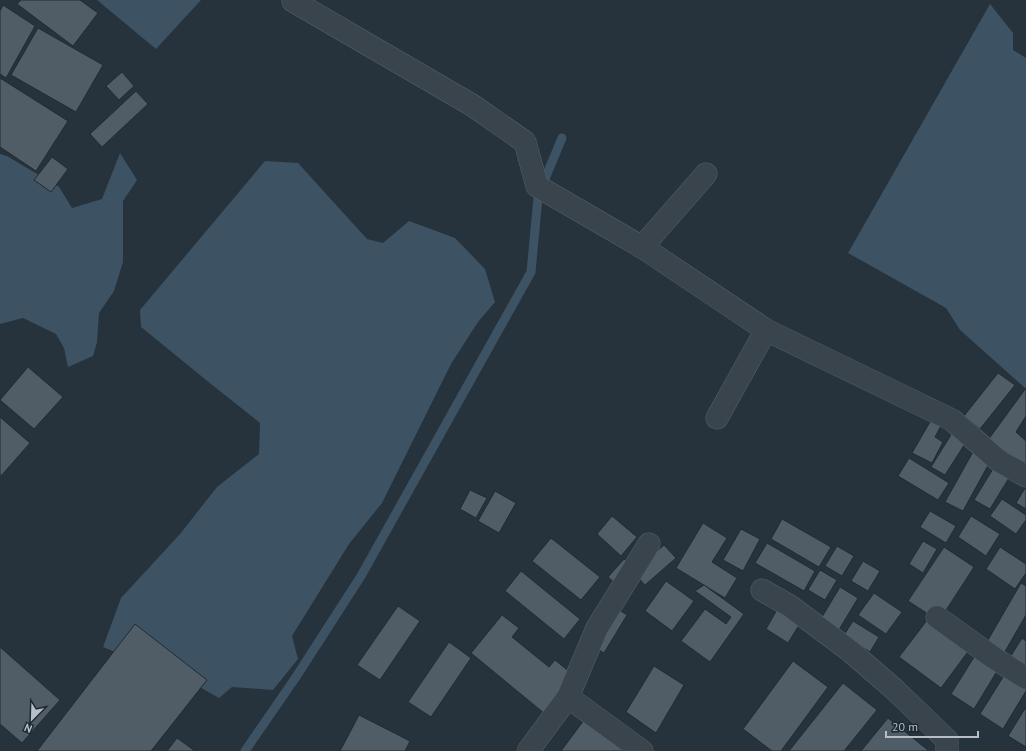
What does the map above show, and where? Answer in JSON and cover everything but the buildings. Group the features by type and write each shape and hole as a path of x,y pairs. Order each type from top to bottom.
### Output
{"street":[{"path":"293,1 472,105 525,142 537,186 642,248 766,330 952,420 1000,462 1026,476"},
{"path":"642,248 706,174"},
{"path":"717,418 766,330"},
{"path":"528,751 568,697 598,628 648,544"},
{"path":"762,590 790,606 850,651 894,689 947,740 947,751"},
{"path":"937,617 994,658 1026,678"},
{"path":"568,697 642,751"}],"water":[{"path":"97,0 201,0 156,49"},
{"path":"990,4 1013,33 1013,50 1026,58 1026,389 960,330 946,308 848,253"},
{"path":"120,153 137,180 123,201 123,262 114,291 99,313 97,342 93,356 68,367 64,348 56,334 23,318 0,324 0,154 7,156 59,187 72,208 102,199"},
{"path":"265,161 298,163 367,239 383,243 409,221 455,238 485,269 495,302 478,322 451,364 382,503 349,544 292,636 298,659 273,690 232,687 219,698 198,686 103,647 121,598 180,534 217,487 259,454 260,423 141,327 140,310"}],"waterway":[{"path":"544,181 562,138"},
{"path":"245,751 296,677 361,576 531,272 538,198"}]}
